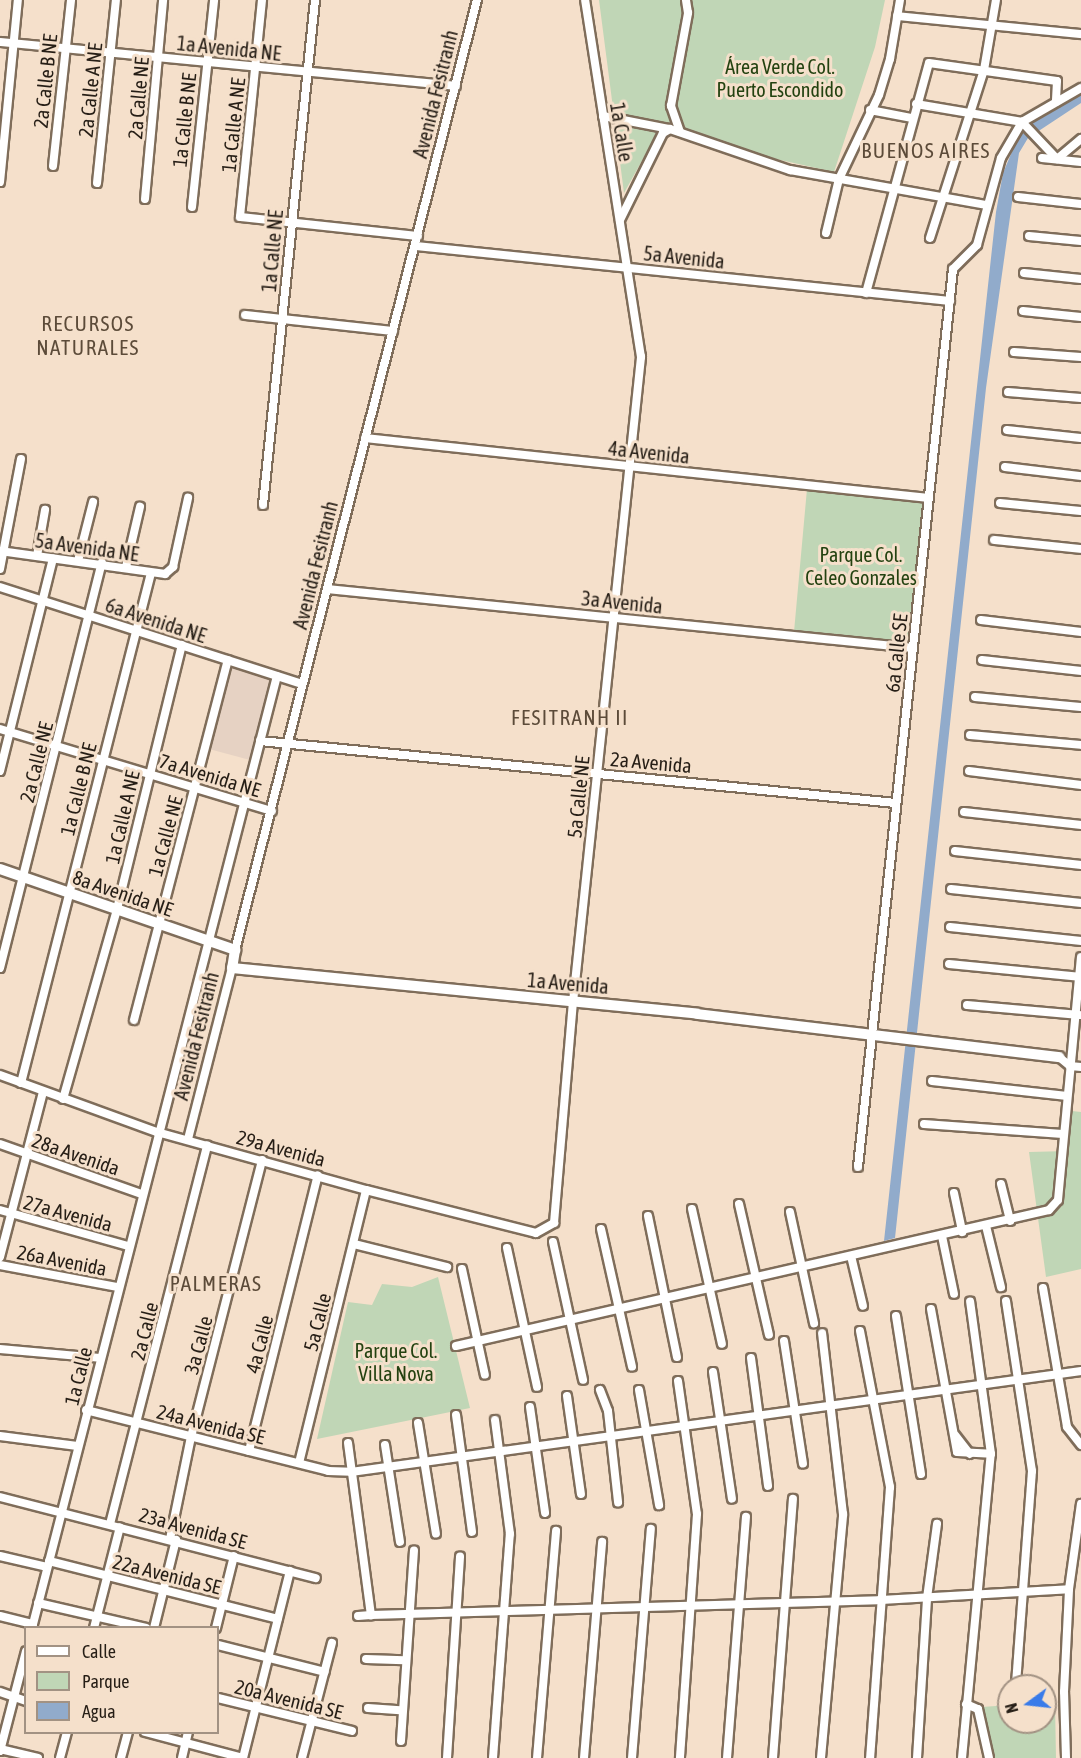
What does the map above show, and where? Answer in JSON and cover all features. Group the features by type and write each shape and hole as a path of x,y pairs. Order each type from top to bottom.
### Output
{"street":[{"path":"0,182 18,0"},
{"name":"2a Calle B NE","path":"53,166 70,0"},
{"name":"2a Calle A NE","path":"97,183 116,0"},
{"name":"2a Calle NE","path":"145,199 163,0"},
{"name":"1a Calle B NE","path":"192,207 214,0"},
{"name":"1a Calle A NE","path":"262,0 240,218 291,223"},
{"name":"1a Calle NE","path":"263,505 315,0"},
{"name":"Avenida Fesitranh","path":"188,1139 477,0"},
{"name":"1a Calle","path":"585,0 628,268"},
{"path":"680,132 671,106 688,13 686,0"},
{"path":"826,233 839,178 890,59 900,0"},
{"path":"930,237 941,196 984,70 994,25 996,0"},
{"path":"897,16 1081,34"},
{"name":"1a Avenida NE","path":"0,42 456,86"},
{"path":"866,293 892,188 929,63 1057,81 1056,102"},
{"name":"6a Calle SE","path":"858,1167 953,269 977,245 1001,158 1024,124 1081,88"},
{"path":"916,104 970,111 1024,124 1036,134 1057,159"},
{"path":"870,110 912,118"},
{"path":"603,116 670,129 765,163 987,205"},
{"path":"620,220 663,133 670,129"},
{"path":"1057,159 1081,139"},
{"path":"1042,158 1081,162"},
{"path":"1018,197 1081,204"},
{"path":"291,223 418,236"},
{"path":"1029,236 1081,241"},
{"name":"5a Avenida","path":"416,246 950,302"},
{"name":"5a Calle NE","path":"554,1223 573,1002 641,357 628,268"},
{"path":"1024,273 1081,279"},
{"path":"1023,311 1081,317"},
{"path":"245,315 393,331"},
{"path":"1014,351 1081,357"},
{"path":"1008,392 1081,398"},
{"path":"1007,430 1081,438"},
{"name":"4a Avenida","path":"365,438 929,498"},
{"path":"0,569 21,459"},
{"path":"1005,467 1081,476"},
{"name":"5a Avenida NE","path":"2,552 102,563 151,573 169,571 179,546 188,498"},
{"path":"78,561 93,502"},
{"path":"1000,503 1081,511"},
{"path":"126,567 140,507"},
{"path":"37,556 45,510"},
{"path":"994,540 1081,549"},
{"path":"0,771 53,558"},
{"name":"2a Calle NE","path":"0,968 102,563"},
{"name":"1a Calle B NE","path":"21,1083 151,573"},
{"name":"6a Avenida NE","path":"0,587 302,684"},
{"name":"3a Avenida","path":"327,589 913,648"},
{"path":"981,620 1081,632"},
{"name":"1a Calle A NE","path":"63,1099 75,1070 182,645"},
{"name":"1a Calle NE","path":"134,1020 228,660"},
{"path":"982,660 1081,671"},
{"name":"1a Calle","path":"32,1626 141,1194 277,676"},
{"path":"975,697 1081,707"},
{"name":"7a Avenida NE","path":"0,729 272,811"},
{"path":"970,735 1081,745"},
{"name":"2a Avenida","path":"260,741 896,803"},
{"path":"969,771 1081,785"},
{"path":"964,812 1081,825"},
{"path":"955,851 1081,865"},
{"name":"8a Avenida NE","path":"0,869 235,950"},
{"path":"951,889 1081,903"},
{"path":"950,927 1081,941"},
{"path":"456,1346 1045,1212 1056,1204 1071,1053 1078,1014 1081,957"},
{"path":"949,964 1080,976"},
{"name":"1a Avenida","path":"231,968 573,1002 1059,1057"},
{"path":"967,1005 1078,1014"},
{"path":"1059,1057 1071,1053 1081,1054"},
{"path":"1059,1057 1070,1066 1081,1067"},
{"name":"29a Avenida","path":"0,1075 157,1132 366,1190 536,1233 554,1223"},
{"path":"932,1081 1067,1096"},
{"path":"0,1257 24,1154 43,1092"},
{"path":"924,1124 1063,1134"},
{"name":"28a Avenida","path":"0,1144 141,1194"},
{"name":"2a Calle","path":"110,1524 207,1145"},
{"name":"3a Calle","path":"154,1626 192,1437 262,1160"},
{"name":"4a Calle","path":"249,1451 318,1175"},
{"path":"1001,1184 1010,1221"},
{"name":"5a Calle","path":"299,1463 366,1190"},
{"path":"954,1193 962,1232"},
{"path":"739,1204 769,1335"},
{"path":"692,1209 722,1344"},
{"name":"27a Avenida","path":"0,1210 128,1246"},
{"path":"790,1212 814,1323"},
{"path":"648,1216 677,1357"},
{"path":"986,1226 1001,1287"},
{"path":"601,1229 632,1367"},
{"path":"942,1236 954,1294"},
{"path":"553,1242 583,1380"},
{"path":"354,1244 447,1267"},
{"path":"507,1248 537,1387"},
{"path":"851,1256 863,1306"},
{"name":"26a Avenida","path":"0,1265 118,1287"},
{"path":"462,1269 485,1375"},
{"path":"1043,1288 1067,1427 1081,1445"},
{"path":"962,1758 975,1596 991,1454 970,1301"},
{"path":"1006,1301 1032,1471 1017,1674"},
{"path":"931,1309 957,1452 991,1454"},
{"path":"896,1316 921,1474"},
{"path":"860,1331 871,1400 890,1487 870,1758"},
{"path":"821,1758 843,1514 833,1405 822,1333"},
{"path":"784,1341 803,1464"},
{"path":"0,1349 100,1358"},
{"path":"751,1358 768,1486"},
{"name":"24a Avenida SE","path":"87,1410 328,1471 351,1472 1081,1371"},
{"path":"713,1372 732,1499"},
{"path":"678,1381 697,1514 680,1758"},
{"path":"600,1390 610,1436 618,1503"},
{"path":"639,1390 659,1506"},
{"path":"567,1396 581,1494"},
{"path":"530,1407 545,1513"},
{"path":"456,1415 472,1532"},
{"path":"493,1758 510,1534 495,1420"},
{"path":"418,1423 436,1534"},
{"path":"0,1436 78,1446"},
{"path":"348,1443 371,1615"},
{"path":"385,1445 400,1542"},
{"name":"23a Avenida SE","path":"0,1497 173,1539 316,1578"},
{"path":"773,1758 787,1603 793,1500"},
{"path":"1066,1758 1064,1692 1070,1589 1081,1503"},
{"path":"727,1758 746,1517"},
{"path":"917,1758 927,1598 937,1524"},
{"path":"95,1626 120,1527"},
{"path":"632,1758 651,1529"},
{"path":"537,1758 552,1608 556,1531"},
{"path":"584,1758 602,1542"},
{"path":"400,1741 407,1613 414,1550"},
{"name":"22a Avenida SE","path":"0,1556 107,1576 278,1620"},
{"path":"217,1626 234,1556"},
{"path":"447,1758 460,1556"},
{"path":"152,1734 243,1758 290,1571"},
{"path":"358,1616 552,1608 834,1602 1070,1589"},
{"path":"38,1603 137,1626"},
{"path":"0,1616 32,1626"},
{"path":"302,1758 332,1642"},
{"path":"219,1645 325,1672"},
{"path":"24,1658 1,1745 38,1758"},
{"path":"366,1659 404,1660"},
{"path":"0,1692 24,1701"},
{"name":"20a Avenida SE","path":"219,1698 352,1731"},
{"path":"966,1704 978,1709 989,1758"},
{"path":"368,1708 400,1710"},
{"path":"60,1758 66,1734"},
{"path":"121,1758 127,1734"},
{"path":"182,1758 188,1734"}],"shaded area":[{"path":"231,667 272,678 250,760 209,749"}],"green space":[{"name":"Área Verde Col. Puerto Escondido","path":"599,0 885,0 875,47 834,172 776,159 663,123 624,193"},
{"name":"Parque Col. Celeo Gonzales","path":"807,489 928,500 913,646 794,632"},
{"path":"1072,1111 1081,1112 1081,1269 1046,1277 1029,1152 1068,1151"},
{"name":"Parque Col. Villa Nova","path":"438,1277 470,1408 317,1439 348,1302 372,1305 382,1284 412,1287"},
{"path":"997,1706 997,1734 1056,1734 1056,1758 994,1758 982,1707"}],"water":[{"path":"1081,92 1081,103 1028,138 1019,153 986,388 895,1238 884,1241 996,212 1003,173 1021,130"}],"district":[{"name":"BUENOS AIRES","path":"926,150"},
{"name":"RECURSOS NATURALES","path":"88,335"},
{"name":"FESITRANH II","path":"570,717"},
{"name":"PALMERAS","path":"216,1283"}]}
